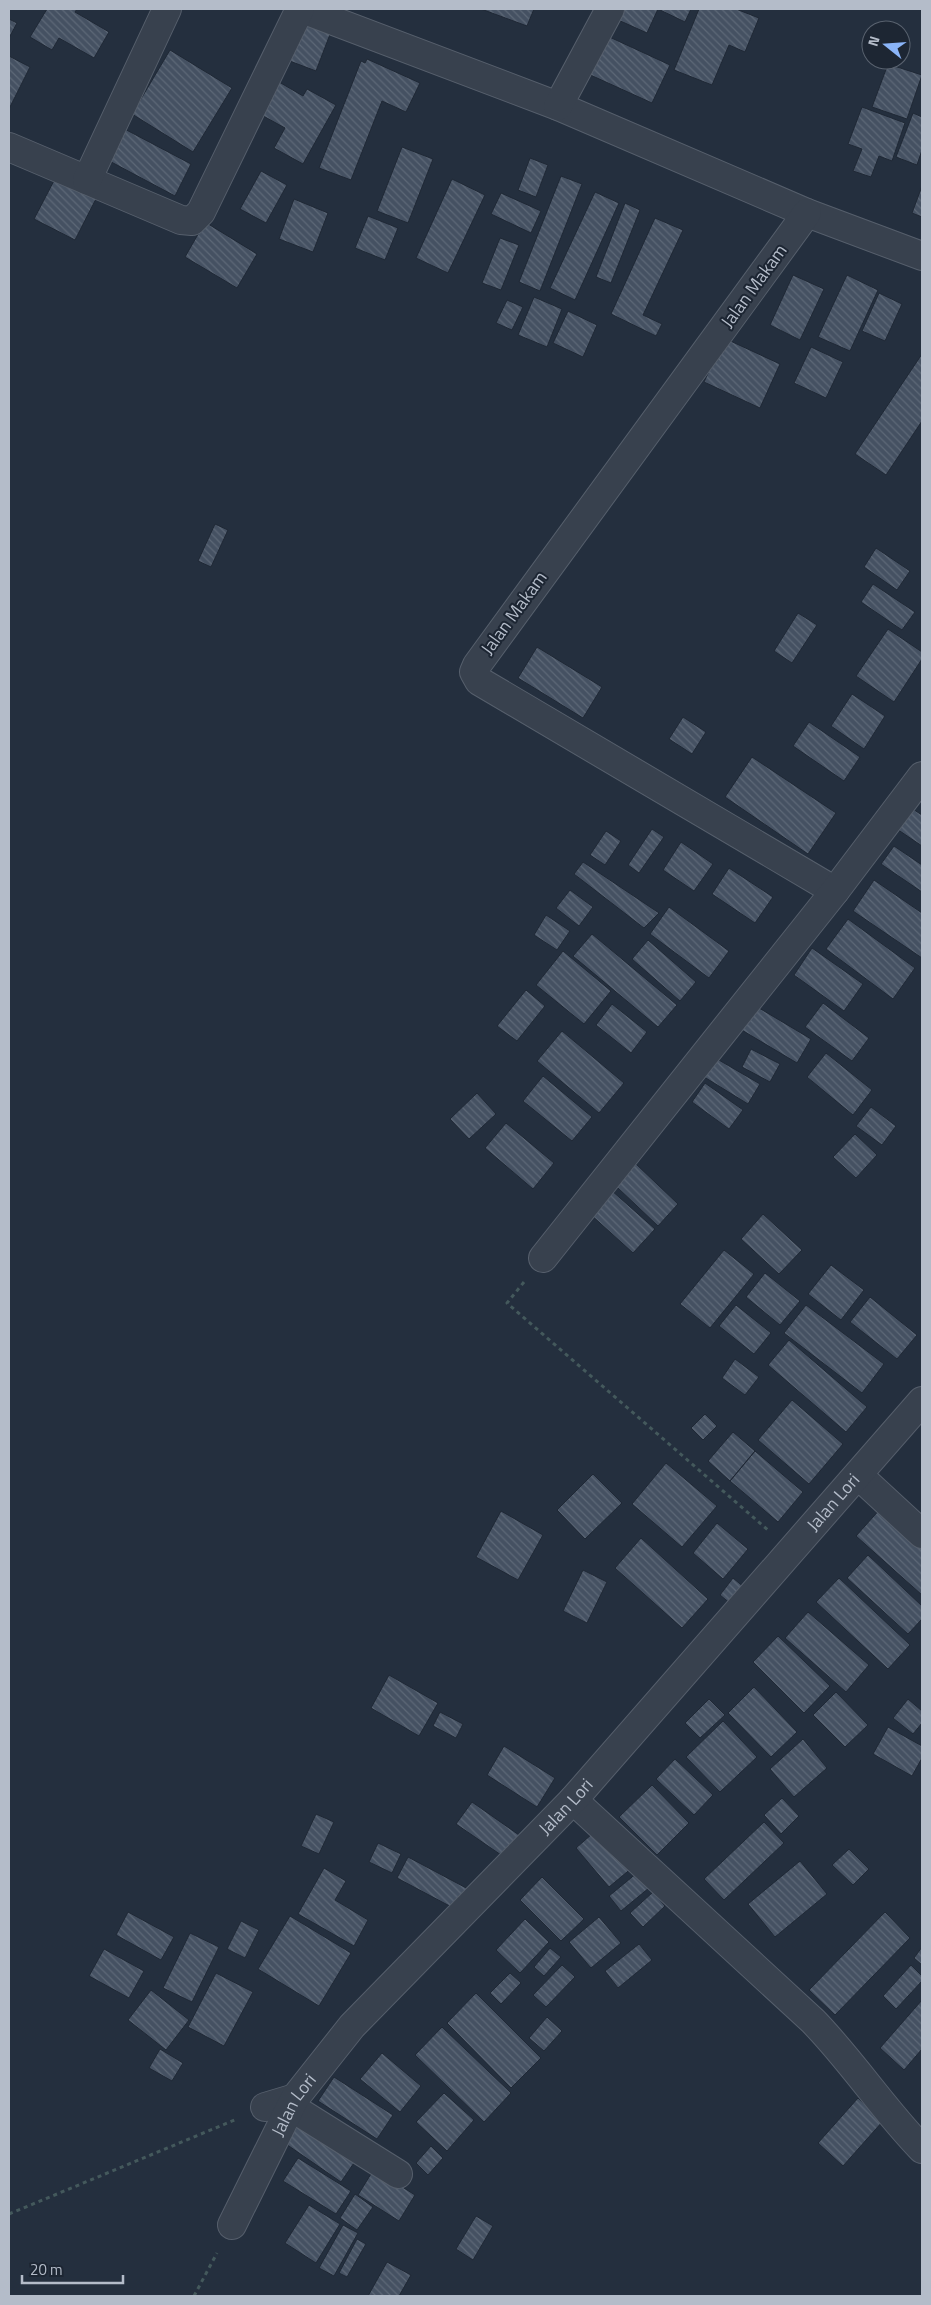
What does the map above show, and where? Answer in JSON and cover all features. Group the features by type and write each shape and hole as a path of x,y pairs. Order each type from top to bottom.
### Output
{"street":[{"path":"87,180 167,9"},
{"path":"9,147 181,220 192,221 201,212 301,9 558,106 807,213 922,256"},
{"path":"558,106 610,9"},
{"name":"Jalan Makam","path":"807,213 476,665 474,672 479,680 835,891"},
{"path":"543,1258 835,891 922,776"},
{"name":"Jalan Lori","path":"232,2225 293,2102 352,2026 574,1800 922,1401"},
{"path":"858,1475 922,1534"},
{"path":"574,1800 813,2021 837,2046 897,2124 922,2149"},
{"path":"265,2107 293,2102 398,2174"}],"path":[{"path":"543,1258 507,1303 792,1551"},
{"path":"9,2214 265,2107"},
{"path":"194,2296 232,2225"}],"building":[{"path":"47,9 77,9 75,12 109,32 94,58 59,38 52,50 30,37"},
{"path":"481,9 534,9 527,26"},
{"path":"620,9 658,9 647,33 616,19"},
{"path":"658,9 691,9 685,22"},
{"path":"699,9 736,9 759,18 745,52 729,45 712,85 674,70"},
{"path":"303,18 332,29 316,71 287,60"},
{"path":"9,19 17,23 9,38"},
{"path":"603,34 670,65 652,103 586,73"},
{"path":"170,50 232,88 193,152 132,114"},
{"path":"9,56 30,67 9,109"},
{"path":"367,59 420,83 406,112 382,101 351,180 319,168 361,61 365,63"},
{"path":"886,70 907,70 922,75 907,119 872,107"},
{"path":"274,79 303,96 307,89 336,105 303,164 274,148 285,128 256,112"},
{"path":"862,107 905,123 892,161 879,156 871,177 853,171 862,149 848,144"},
{"path":"913,113 922,117 922,150 917,165 896,157"},
{"path":"117,125 191,164 175,196 100,156"},
{"path":"402,147 433,159 408,223 377,211"},
{"path":"530,158 548,165 536,197 518,190"},
{"path":"261,171 287,185 266,223 240,209"},
{"path":"58,173 99,193 75,240 34,219"},
{"path":"561,176 582,184 540,291 519,282"},
{"path":"452,179 485,195 448,273 416,258"},
{"path":"922,186 922,217 912,213"},
{"path":"595,192 619,203 575,300 550,288"},
{"path":"501,193 541,211 531,233 491,214"},
{"path":"294,199 328,213 313,252 279,239"},
{"path":"625,203 640,210 611,283 596,277"},
{"path":"368,216 398,228 385,260 355,248"},
{"path":"655,218 683,230 643,315 662,324 656,336 611,314"},
{"path":"205,222 257,254 237,288 185,257"},
{"path":"500,238 519,245 501,290 482,283"},
{"path":"793,275 824,289 800,340 770,325"},
{"path":"847,275 878,290 850,351 818,337"},
{"path":"879,293 902,304 885,341 862,331"},
{"path":"534,297 562,309 547,347 518,335"},
{"path":"507,300 523,307 512,330 496,323"},
{"path":"568,311 597,325 583,357 553,343"},
{"path":"724,338 780,364 760,408 704,382"},
{"path":"811,347 843,362 826,398 794,383"},
{"path":"922,354 922,421 886,475 855,454"},
{"path":"215,524 228,530 211,567 198,561"},
{"path":"876,548 910,571 897,590 864,567"},
{"path":"873,584 915,612 902,630 861,602"},
{"path":"798,613 817,625 792,663 774,651"},
{"path":"888,629 922,652 922,659 894,702 856,676"},
{"path":"537,647 602,687 583,718 518,678"},
{"path":"852,694 885,716 864,749 831,726"},
{"path":"683,717 706,732 692,754 669,739"},
{"path":"809,722 860,757 844,781 793,746"},
{"path":"752,757 836,813 808,854 725,797"},
{"path":"905,804 922,815 922,846 891,825"},
{"path":"652,829 664,837 639,873 628,865"},
{"path":"606,831 621,841 605,865 590,855"},
{"path":"681,842 713,864 694,891 663,870"},
{"path":"894,846 922,865 922,892 881,864"},
{"path":"583,862 659,913 644,928 574,874"},
{"path":"729,868 773,897 755,923 712,894"},
{"path":"874,880 922,913 922,958 853,911"},
{"path":"570,890 593,907 579,926 556,908"},
{"path":"669,907 729,951 709,978 650,934"},
{"path":"546,915 570,931 557,950 534,935"},
{"path":"848,919 915,968 893,999 826,949"},
{"path":"592,934 677,1005 658,1027 573,956"},
{"path":"648,940 696,982 680,1001 632,959"},
{"path":"812,948 863,984 844,1011 794,975"},
{"path":"563,951 611,991 584,1024 536,985"},
{"path":"526,990 545,1006 517,1041 497,1026"},
{"path":"749,1002 811,1039 797,1063 735,1026"},
{"path":"823,1003 869,1038 852,1061 805,1027"},
{"path":"612,1004 647,1032 631,1053 596,1025"},
{"path":"562,1031 624,1083 599,1113 537,1061"},
{"path":"751,1049 780,1064 770,1082 742,1067"},
{"path":"826,1053 872,1090 853,1115 807,1077"},
{"path":"712,1056 760,1084 748,1104 701,1075"},
{"path":"543,1076 592,1117 572,1141 523,1101"},
{"path":"705,1083 743,1110 729,1129 692,1102"},
{"path":"477,1093 496,1114 469,1139 450,1119"},
{"path":"871,1107 896,1126 882,1145 856,1126"},
{"path":"506,1123 554,1163 533,1189 485,1148"},
{"path":"855,1134 877,1155 856,1178 833,1157"},
{"path":"636,1164 678,1204 658,1226 616,1186"},
{"path":"611,1190 655,1229 633,1253 589,1213"},
{"path":"763,1214 802,1250 779,1274 741,1239"},
{"path":"724,1250 754,1274 710,1328 680,1304"},
{"path":"831,1265 864,1290 841,1320 808,1294"},
{"path":"765,1273 800,1301 780,1325 746,1297"},
{"path":"870,1297 917,1335 897,1359 850,1322"},
{"path":"736,1305 771,1333 754,1354 719,1326"},
{"path":"806,1305 884,1364 862,1393 784,1333"},
{"path":"789,1340 867,1407 846,1432 768,1365"},
{"path":"735,1359 759,1377 745,1395 722,1378"},
{"path":"792,1400 843,1444 809,1484 758,1440"},
{"path":"705,1414 717,1426 703,1440 691,1428"},
{"path":"733,1432 755,1451 730,1481 708,1461"},
{"path":"755,1451 803,1492 778,1522 730,1481"},
{"path":"666,1463 717,1506 682,1547 632,1504"},
{"path":"593,1474 622,1503 585,1539 557,1510"},
{"path":"882,1507 922,1544 922,1595 856,1536"},
{"path":"501,1511 543,1535 518,1580 476,1557"},
{"path":"717,1523 748,1549 723,1579 693,1553"},
{"path":"641,1538 708,1599 682,1628 615,1568"},
{"path":"868,1555 922,1606 922,1619 908,1634 847,1578"},
{"path":"583,1570 607,1582 587,1623 563,1611"},
{"path":"733,1578 745,1588 731,1604 720,1595"},
{"path":"839,1578 910,1645 888,1669 816,1602"},
{"path":"808,1612 869,1665 846,1692 785,1638"},
{"path":"778,1636 830,1686 804,1713 753,1662"},
{"path":"389,1675 438,1703 419,1736 371,1708"},
{"path":"754,1687 797,1732 771,1757 728,1713"},
{"path":"836,1692 868,1725 845,1747 813,1715"},
{"path":"709,1699 725,1715 700,1738 685,1723"},
{"path":"908,1699 922,1711 922,1723 913,1734 893,1718"},
{"path":"440,1712 463,1724 456,1738 433,1726"},
{"path":"723,1721 757,1757 720,1792 686,1757"},
{"path":"888,1727 922,1746 922,1758 912,1776 873,1754"},
{"path":"803,1739 827,1768 794,1797 770,1769"},
{"path":"504,1746 555,1778 537,1807 487,1775"},
{"path":"675,1759 713,1795 694,1815 656,1779"},
{"path":"652,1785 689,1823 657,1855 619,1817"},
{"path":"782,1798 799,1816 781,1834 764,1815"},
{"path":"472,1802 519,1835 504,1857 456,1824"},
{"path":"316,1814 334,1822 319,1854 301,1846"},
{"path":"764,1822 784,1843 724,1900 704,1879"},
{"path":"600,1827 633,1867 609,1887 576,1848"},
{"path":"378,1843 401,1854 392,1873 369,1862"},
{"path":"849,1849 869,1869 853,1885 832,1865"},
{"path":"408,1857 470,1890 459,1911 397,1878"},
{"path":"800,1861 827,1894 775,1937 748,1904"},
{"path":"324,1868 346,1881 335,1900 368,1920 354,1946 298,1914"},
{"path":"643,1868 655,1883 621,1911 609,1896"},
{"path":"542,1877 584,1919 561,1941 520,1900"},
{"path":"653,1892 665,1906 643,1927 630,1913"},
{"path":"128,1912 174,1937 161,1960 116,1935"},
{"path":"885,1912 910,1938 835,2015 809,1990"},
{"path":"290,1916 351,1953 319,2006 258,1969"},
{"path":"599,1917 621,1943 591,1968 569,1942"},
{"path":"525,1919 549,1942 520,1973 496,1950"},
{"path":"241,1921 259,1930 245,1958 227,1949"},
{"path":"190,1933 219,1947 192,2002 163,1988"},
{"path":"639,1944 652,1960 618,1988 605,1971"},
{"path":"922,1947 922,1965 914,1958"},
{"path":"550,1948 561,1957 544,1976 534,1967"},
{"path":"104,1949 144,1971 129,1998 89,1976"},
{"path":"562,1965 575,1977 546,2007 533,1995"},
{"path":"911,1965 922,1976 922,1981 896,2009 883,1996"},
{"path":"216,1973 253,1992 224,2046 188,2027"},
{"path":"510,1973 521,1983 501,2004 490,1993"},
{"path":"151,1990 189,2020 166,2050 128,2020"},
{"path":"476,1993 541,2058 511,2088 447,2023"},
{"path":"922,2000 922,2049 904,2070 880,2048"},
{"path":"547,2017 562,2031 544,2051 529,2038"},
{"path":"442,2027 511,2093 484,2122 415,2055"},
{"path":"160,2049 183,2063 172,2081 149,2068"},
{"path":"382,2053 421,2086 400,2112 360,2079"},
{"path":"334,2077 393,2115 377,2139 318,2101"},
{"path":"444,2093 474,2120 447,2151 416,2122"},
{"path":"858,2098 883,2121 843,2166 818,2143"},
{"path":"304,2116 360,2154 341,2182 286,2144"},
{"path":"431,2146 443,2158 428,2175 416,2163"},
{"path":"298,2158 351,2191 336,2214 283,2181"},
{"path":"374,2169 415,2195 399,2221 358,2195"},
{"path":"355,2194 373,2207 357,2230 340,2218"},
{"path":"309,2205 340,2224 316,2263 285,2243"},
{"path":"476,2216 493,2226 473,2260 456,2249"},
{"path":"343,2225 358,2233 334,2276 319,2268"},
{"path":"357,2239 366,2244 347,2277 339,2273"},
{"path":"387,2262 411,2275 399,2296 368,2296"}]}
